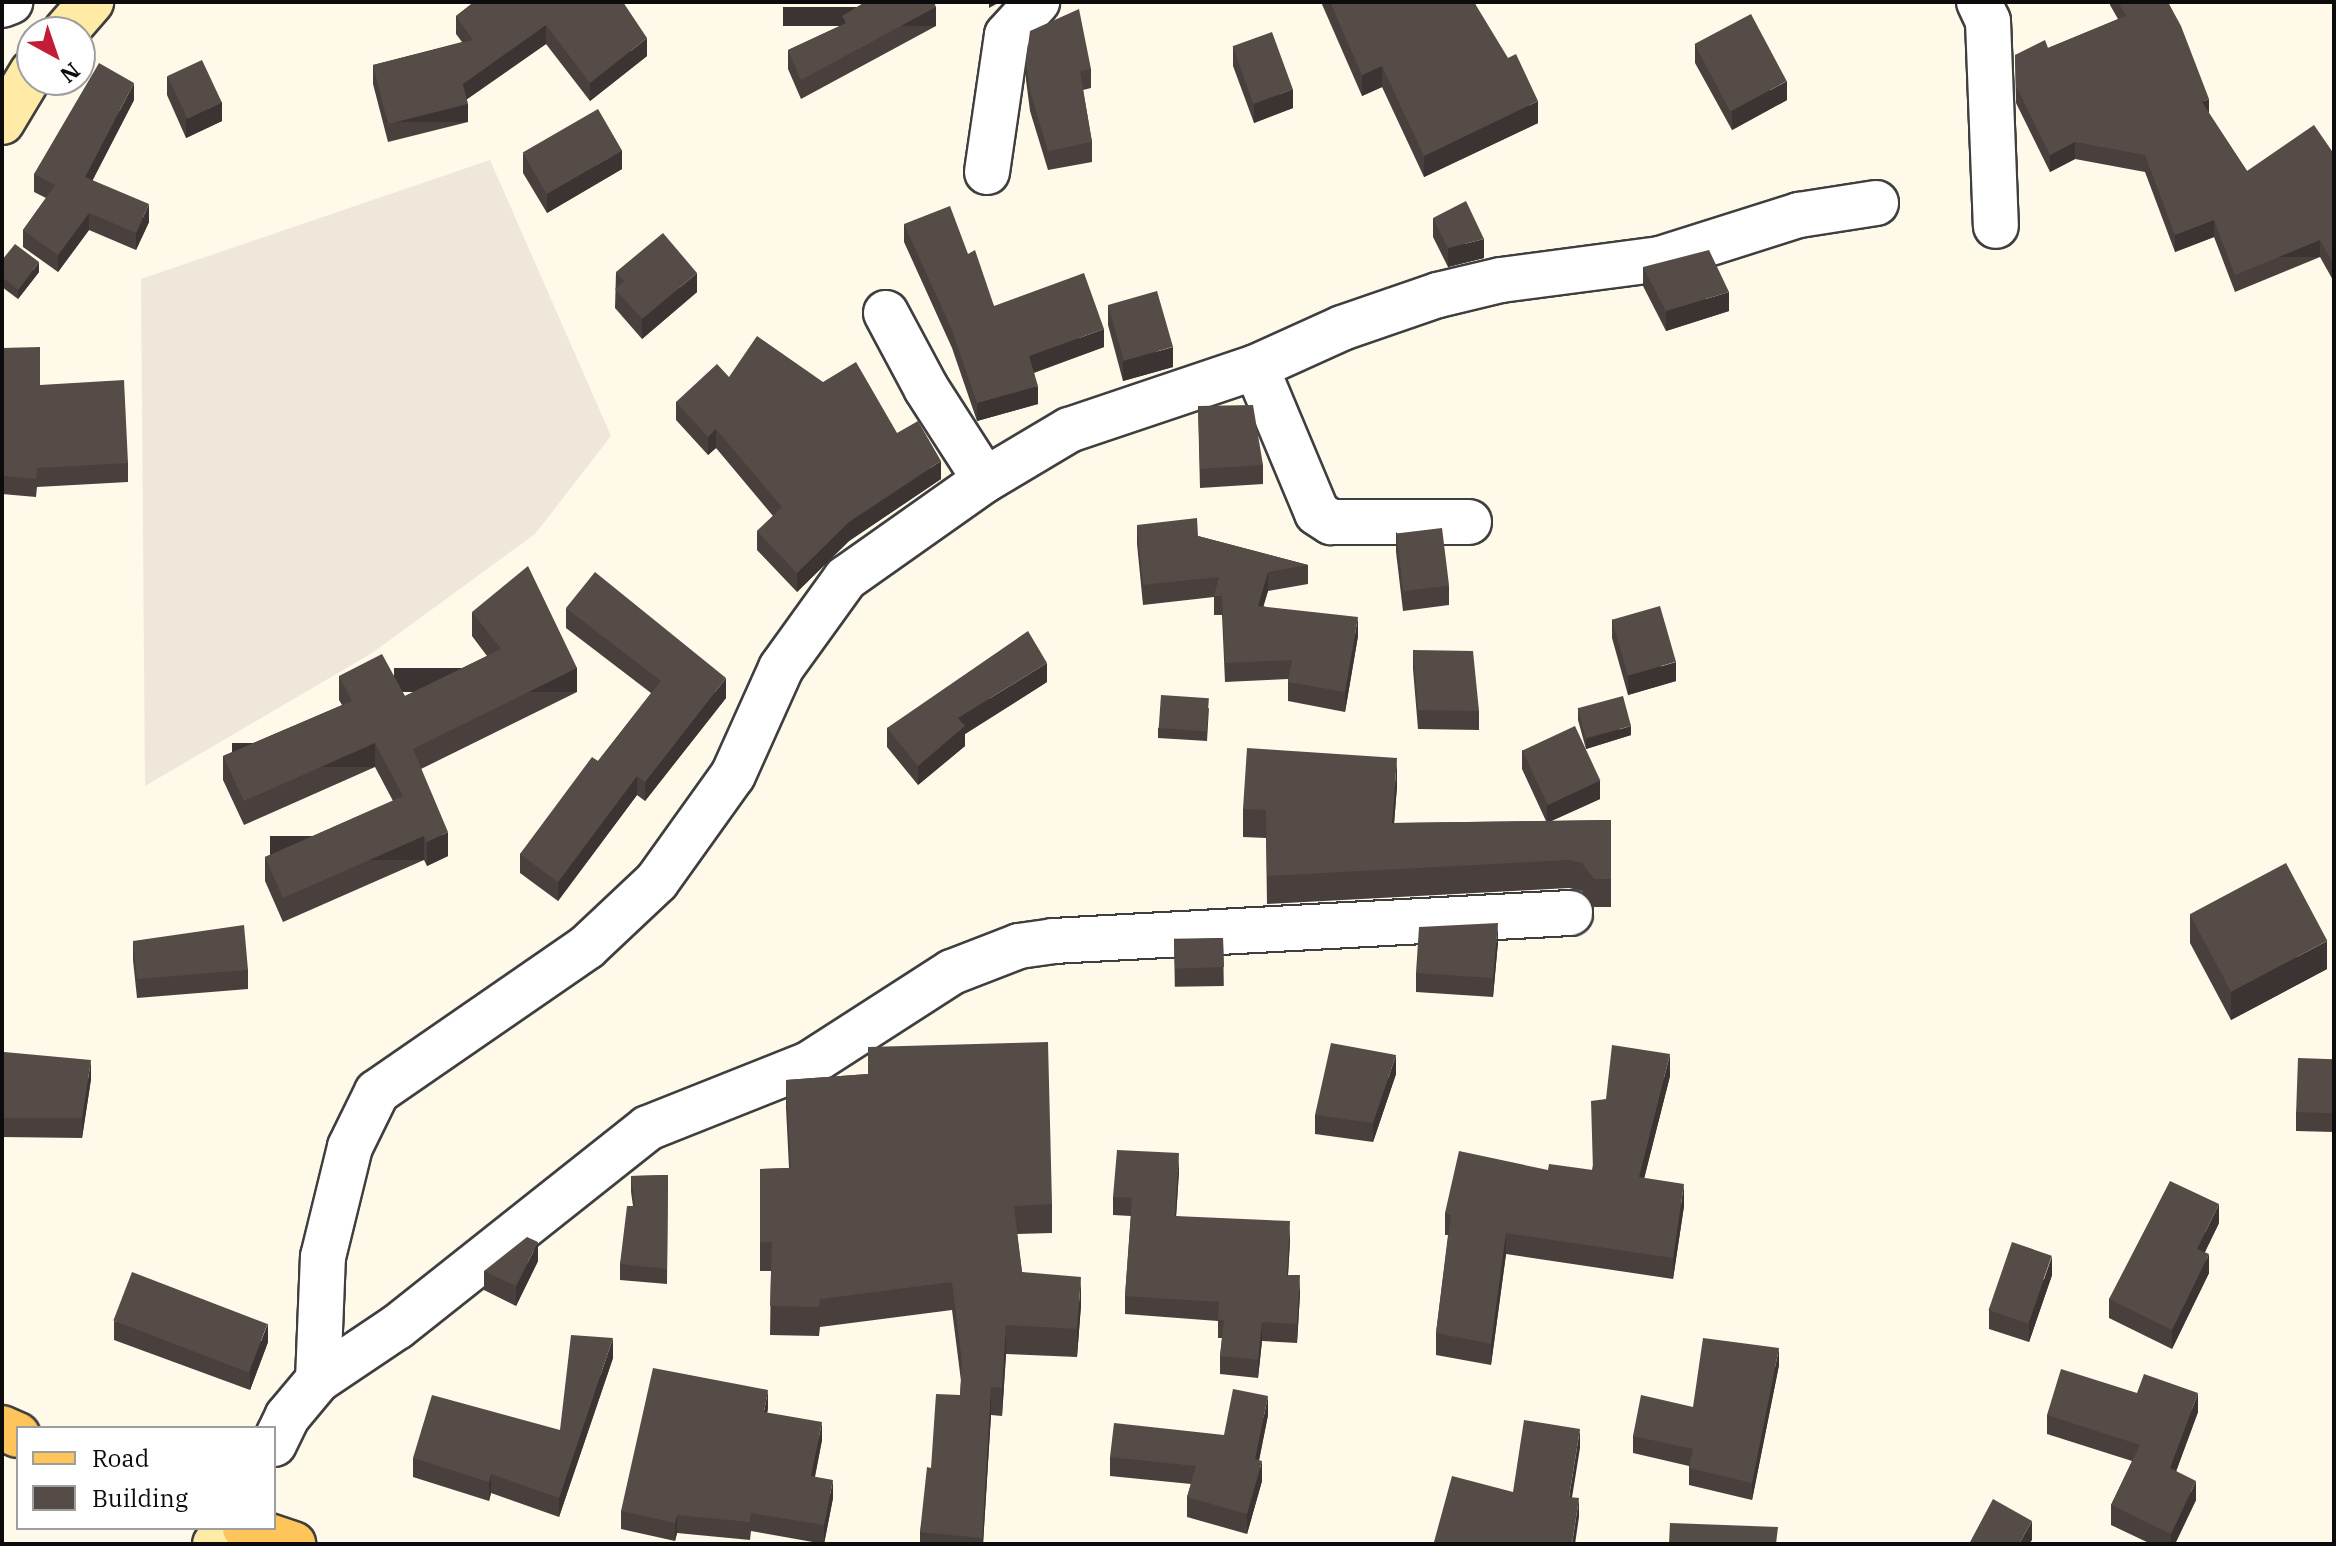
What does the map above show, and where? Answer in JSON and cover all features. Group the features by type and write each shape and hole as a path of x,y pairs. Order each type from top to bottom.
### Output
{"main road":[{"path":"251,1530 293,1544"}],"street":[{"path":"2,5 10,2"},
{"path":"987,172 1007,35 1037,2"},
{"path":"1979,2 1988,21 1996,226"},
{"path":"2,122 18,96"},
{"path":"318,1380 323,1257 350,1147 377,1092 587,947 657,881 733,775 781,668 846,578 985,480 1069,430 1256,367 1342,328 1438,295 1501,280 1660,259 1799,215 1876,203"},
{"path":"886,313 926,388 985,480"},
{"path":"1256,367 1317,513 1331,522 1469,522"},
{"path":"276,1440 287,1417 318,1380 397,1327 648,1128 809,1064 952,972 1019,946 1278,925 1335,928 1570,913"},
{"path":"215,1544 230,1530"}],"shaded area":[{"path":"490,160 611,436 535,534 372,653 145,786 141,279"}],"building":[{"path":"474,2 623,2 647,38 590,83 546,25 463,84 468,104 388,124 373,65 473,40 456,16"},
{"path":"865,2 934,2 936,7 801,80 788,50 846,23 842,16"},
{"path":"1330,2 1474,2 1508,58 1516,54 1538,101 1424,156 1382,66 1362,75"},
{"path":"2118,2 2168,2 2181,26 2209,99 2202,102 2247,171 2314,125 2334,154 2334,265 2320,240 2235,275 2214,220 2175,235 2145,155 2075,142 2050,155 2016,86 2015,55 2045,40 2048,48 2126,16"},
{"path":"1079,9 1091,69 1080,71 1092,142 1048,151 1030,91 1026,61 1030,31"},
{"path":"1751,14 1787,81 1730,111 1694,44"},
{"path":"1272,32 1293,89 1253,104 1233,46"},
{"path":"202,60 222,103 187,119 168,76"},
{"path":"99,63 134,83 85,177 149,204 136,233 89,213 58,255 23,230 55,185 34,174 80,96 96,96 96,68"},
{"path":"598,109 622,151 547,194 523,152"},
{"path":"1466,201 1484,239 1448,248 1433,218"},
{"path":"950,206 968,254 975,250 994,306 1084,273 1104,329 1029,356 1038,386 977,403 952,330 904,224"},
{"path":"663,233 697,273 642,319 615,289 624,281 616,272"},
{"path":"15,244 39,262 18,290 2,277 2,260"},
{"path":"1709,250 1729,292 1666,311 1643,267"},
{"path":"1157,291 1173,347 1124,361 1108,305"},
{"path":"757,336 823,382 856,362 897,433 918,421 941,461 849,522 797,573 757,531 782,507 716,429 708,437 676,402 717,364 729,377"},
{"path":"40,347 40,385 124,380 128,463 37,468 36,479 2,476 2,348"},
{"path":"1253,405 1263,465 1200,469 1198,406"},
{"path":"1197,518 1198,536 1308,565 1268,572 1258,606 1358,617 1345,692 1288,682 1292,660 1225,663 1222,596 1214,596 1219,577 1143,585 1137,525"},
{"path":"1442,528 1449,586 1403,591 1396,534"},
{"path":"528,566 577,668 413,749 448,832 427,842 424,836 283,898 265,857 403,796 375,743 244,801 223,756 352,701 339,676 382,654 405,696 501,649 472,612"},
{"path":"595,572 726,678 645,782 637,776 558,882 520,854 592,757 598,761 661,681 566,608"},
{"path":"1660,606 1676,662 1628,676 1612,620"},
{"path":"1028,631 1047,663 958,718 965,726 918,766 887,728"},
{"path":"1413,650 1473,651 1479,711 1418,710"},
{"path":"1161,695 1209,698 1207,731 1159,728"},
{"path":"1623,696 1631,726 1586,738 1578,708"},
{"path":"1575,726 1600,780 1548,805 1522,751"},
{"path":"1247,748 1397,758 1392,823 1611,820 1611,879 1594,879 1582,863 1569,860 1267,876 1266,810 1243,809"},
{"path":"2286,863 2327,941 2231,992 2190,914"},
{"path":"1498,923 1493,978 1416,973 1419,927"},
{"path":"244,925 248,970 137,979 133,941"},
{"path":"1223,938 1224,967 1175,969 1174,940"},
{"path":"1048,1042 1052,1204 1014,1206 1022,1272 1081,1277 1077,1329 1006,1325 1002,1388 991,1387 982,1538 920,1532 927,1467 931,1468 936,1394 960,1395 962,1362 952,1282 820,1299 819,1307 770,1306 772,1242 760,1242 760,1169 791,1168 786,1080 868,1074 868,1047"},
{"path":"1331,1043 1396,1055 1373,1123 1315,1115"},
{"path":"1612,1045 1670,1054 1639,1177 1684,1184 1673,1258 1506,1233 1491,1344 1436,1333 1451,1215 1445,1213 1459,1151 1548,1170 1549,1164 1593,1170 1591,1101 1606,1099"},
{"path":"4,1052 91,1060 82,1118 2,1118"},
{"path":"2298,1058 2334,1059 2332,1113 2296,1112"},
{"path":"1117,1150 1179,1153 1175,1216 1290,1221 1287,1275 1300,1275 1297,1324 1262,1322 1258,1360 1220,1356 1224,1320 1218,1320 1219,1302 1125,1296 1132,1198 1113,1197"},
{"path":"668,1175 667,1269 620,1264 627,1206 635,1206 631,1176"},
{"path":"2170,1181 2219,1204 2197,1249 2209,1254 2172,1330 2109,1299"},
{"path":"527,1237 538,1242 516,1286 484,1271"},
{"path":"2012,1242 2052,1256 2028,1324 1989,1310"},
{"path":"132,1272 267,1324 249,1373 113,1321"},
{"path":"571,1335 613,1338 559,1498 491,1474 489,1482 413,1458 432,1395 560,1430"},
{"path":"1703,1338 1779,1348 1752,1483 1689,1468 1693,1449 1633,1436 1641,1395 1693,1407"},
{"path":"653,1368 768,1390 764,1412 822,1422 811,1476 833,1480 824,1525 751,1513 750,1522 677,1515 675,1523 621,1511"},
{"path":"2061,1369 2137,1393 2144,1374 2198,1393 2170,1468 2196,1481 2171,1534 2111,1505 2140,1445 2047,1415"},
{"path":"1233,1389 1268,1396 1255,1459 1262,1461 1247,1514 1187,1497 1196,1466 1110,1457 1114,1423 1224,1435"},
{"path":"1524,1420 1580,1429 1569,1497 1579,1498 1572,1544 1434,1542 1452,1476 1513,1492"},
{"path":"1993,1499 2032,1521 2019,1544 1969,1544"},
{"path":"1670,1523 1778,1527 1776,1544 1669,1544"}]}
